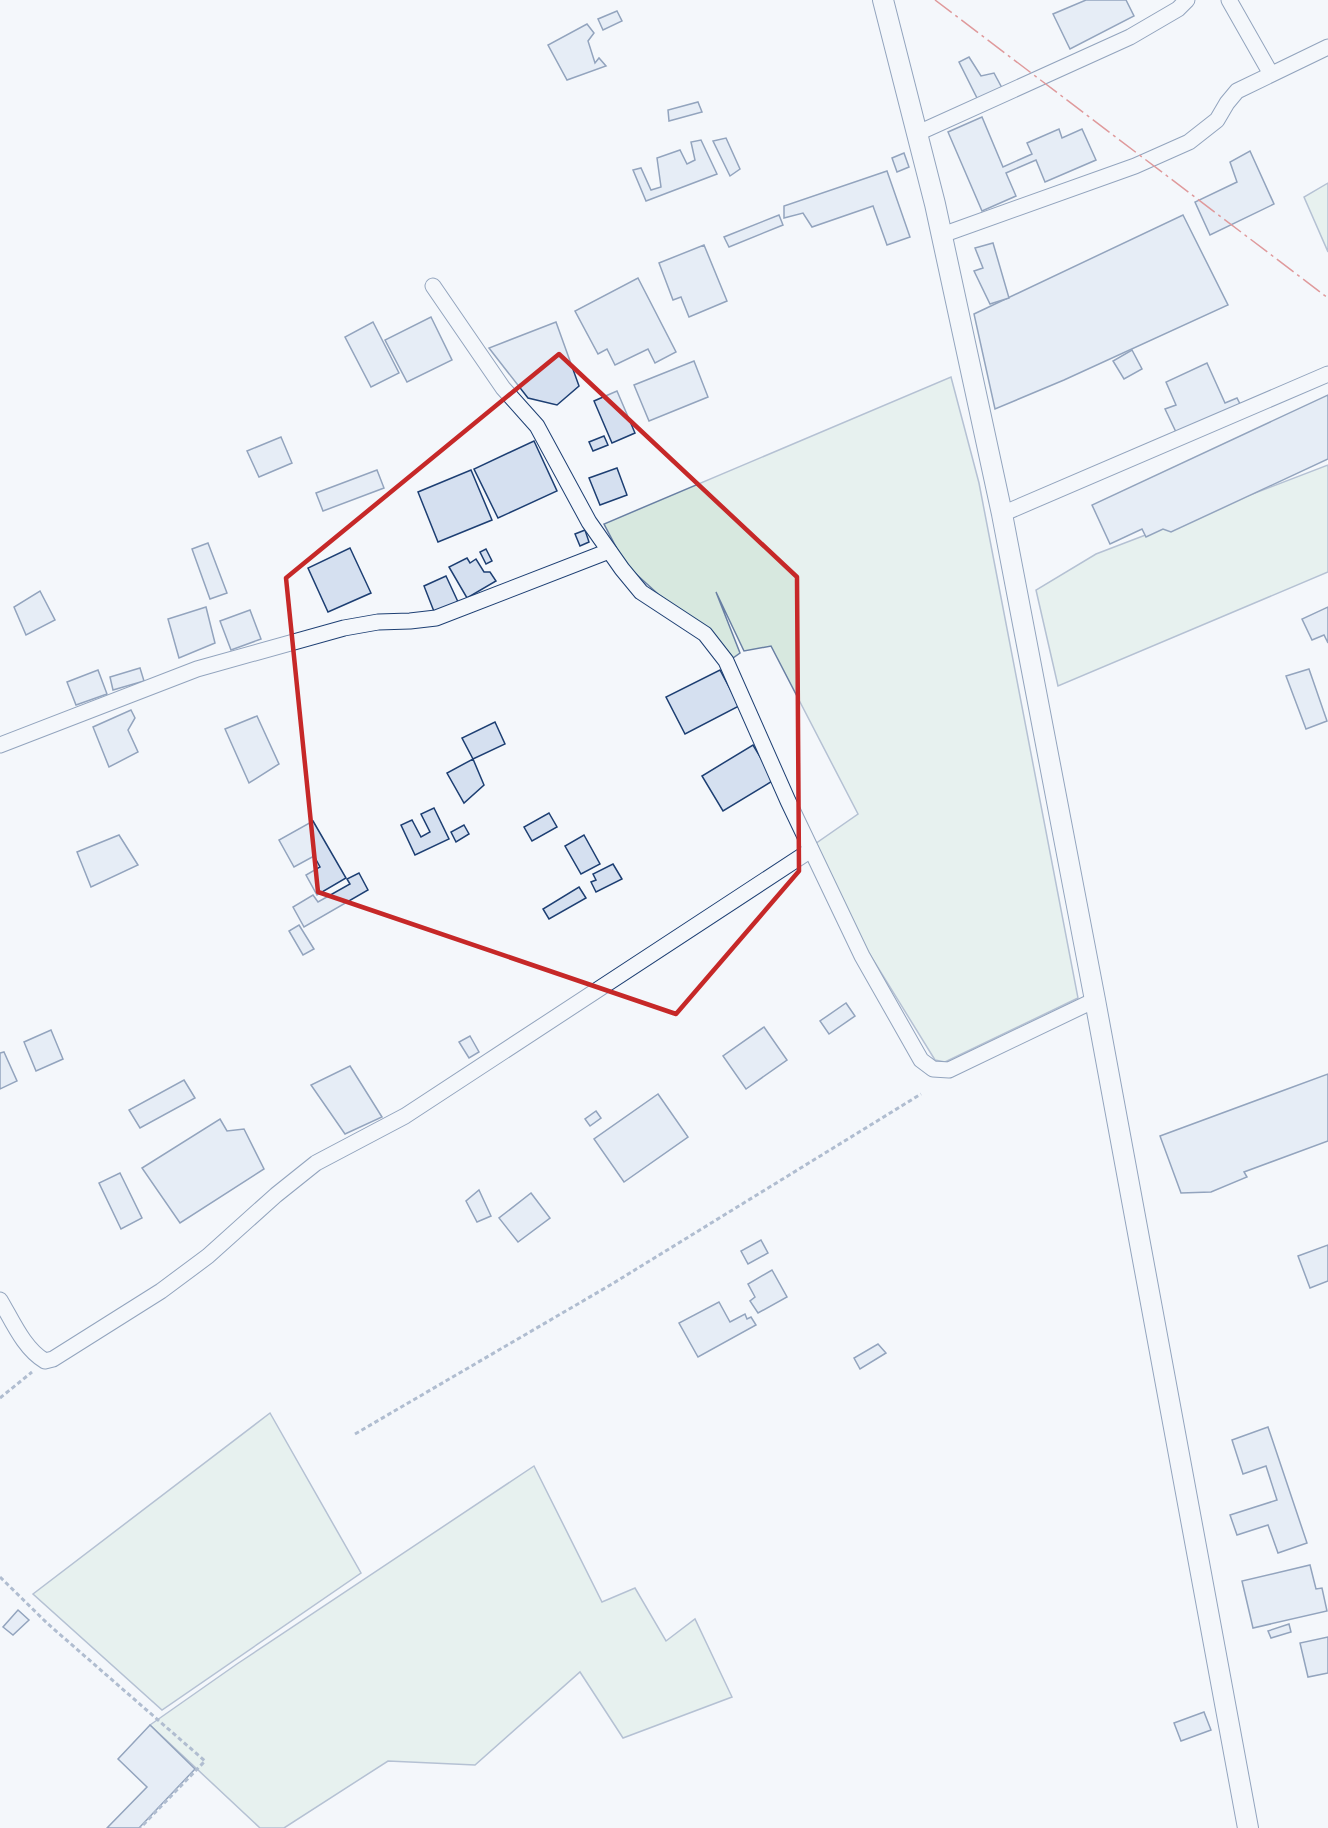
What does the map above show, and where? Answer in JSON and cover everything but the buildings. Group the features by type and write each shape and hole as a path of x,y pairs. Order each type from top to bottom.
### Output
{"street":[{"path":"883,0 942,235 1002,514 1095,1000 1248,1828"},
{"path":"918,134 1130,37 1178,9 1187,0"},
{"path":"1229,0 1271,74"},
{"path":"942,235 1135,166 1189,141 1217,120 1237,91 1328,47"},
{"path":"433,286 503,388 537,426 589,522 641,592 705,634 726,661 811,850 862,956 921,1059 933,1069 949,1070 1095,1000"},
{"path":"1002,514 1328,374"},
{"path":"0,745 196,669 344,628 378,622 436,618 609,551"},
{"path":"0,1300 23,1339 38,1357 45,1361 53,1359 161,1291 208,1256 316,1163 405,1116 811,850"}],"path":[{"path":"355,1434 612,1284 921,1094"},
{"path":"0,1398 45,1361"},
{"path":"0,1577 48,1624 205,1761 140,1828"}],"highlighted area":[{"path":"559,354 797,577 799,871 676,1014 318,892 286,578"}],"shaded area":[{"path":"1328,183 1328,252 1304,197"},
{"path":"951,377 979,483 1078,998 945,1062 935,1060 856,932 815,844 858,814 771,646 744,651 716,592 740,653 733,658 714,634 658,594 625,564 604,524"},
{"path":"1328,465 1328,572 1058,686 1036,590 1096,554"},
{"path":"270,1413 361,1573 162,1710 33,1594"},
{"path":"534,1466 602,1602 635,1588 666,1641 695,1619 732,1697 623,1738 580,1672 475,1765 388,1761 284,1828 260,1828 150,1725 237,1664"}],"power":[{"path":"935,0 1328,298"}]}
